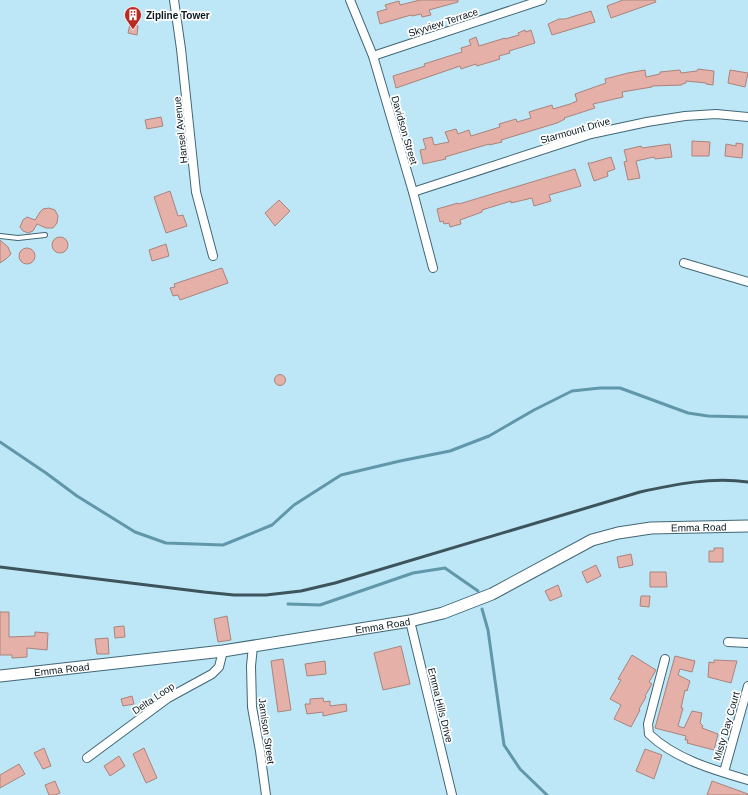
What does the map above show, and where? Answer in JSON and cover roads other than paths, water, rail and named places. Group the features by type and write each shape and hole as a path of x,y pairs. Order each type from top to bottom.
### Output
{"street":[{"name":"Hansel Avenue","path":"174,0 196,192 213,256"},
{"name":"Davidson Street","path":"350,0 373,56 413,192 433,268"},
{"name":"Skyview Terrace","path":"373,56 542,0"},
{"name":"Starmount Drive","path":"413,192 591,134 647,122 685,116 716,114 748,117"},
{"path":"684,263 748,282"},
{"name":"Emma Road","path":"0,676 223,651 410,620 443,612 492,594 592,540 618,533 651,528 748,526"},
{"name":"Emma Hills Drive","path":"410,620 452,795"},
{"path":"728,642 748,643"},
{"name":"Jamison Street","path":"253,646 251,666 252,707 266,795"},
{"name":"Delta Loop","path":"87,758 168,698 212,674 219,667 223,651"},
{"path":"665,659 648,724 649,734 660,744 692,760 748,780"},
{"name":"Misty Day Court","path":"724,772 748,686"}],"lane":[{"path":"0,236 18,238 45,235"}],"waterway":[{"path":"0,442 77,496 135,532 166,543 223,545 272,525 294,505 341,475 450,451 489,436 534,410 572,391 600,388 620,388 688,413 708,416 748,417"},
{"path":"288,604 320,605 413,573 445,568 478,591"},
{"path":"482,609 488,630 504,745 520,769 547,795"}],"railway":[{"path":"0,567 204,592 234,595 266,595 301,591 335,583 640,492 694,482 721,480 748,482"}],"place":[{"name":"Zipline Tower","path":"133,30"}]}
